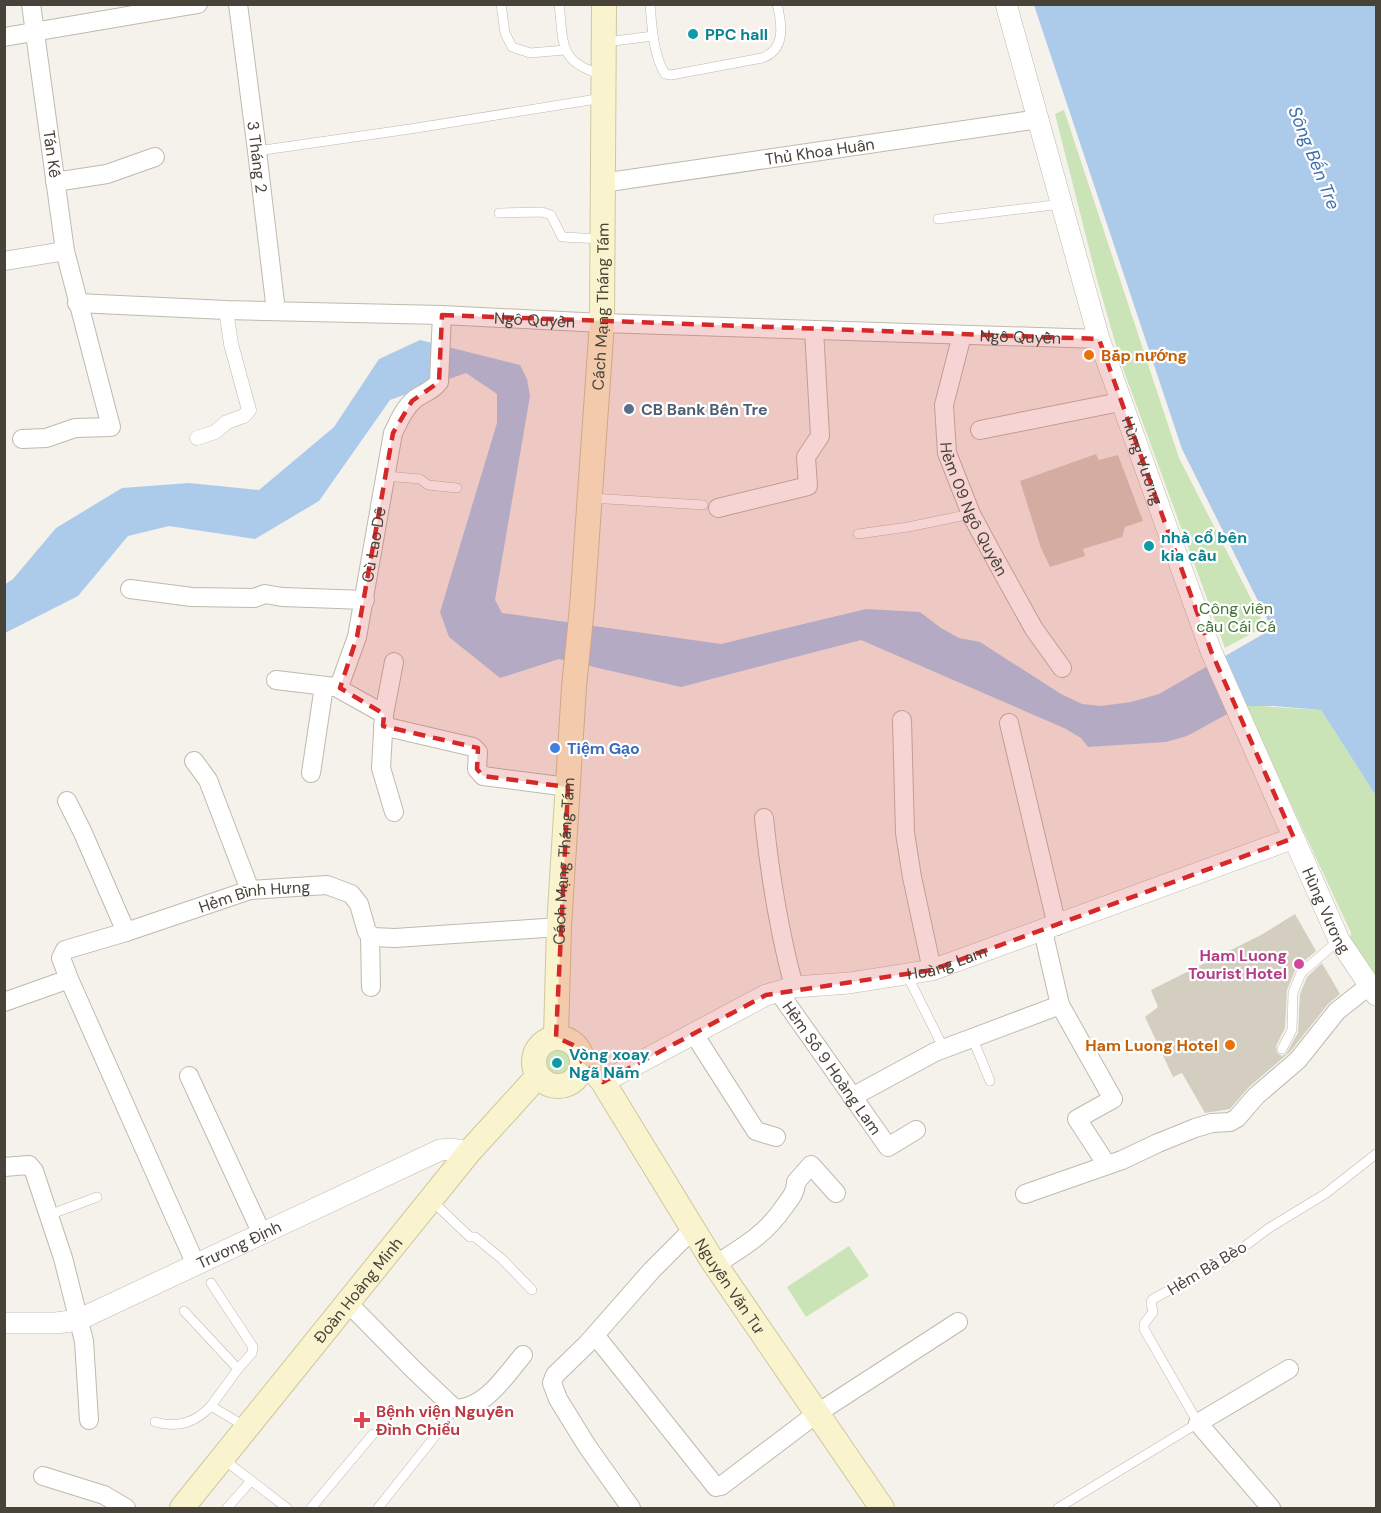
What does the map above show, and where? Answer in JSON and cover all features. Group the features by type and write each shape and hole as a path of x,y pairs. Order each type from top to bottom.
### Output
{"main road":[{"name":"Cách Mạng Tháng Tám","path":"556,1037 559,927 574,687 582,608 602,323 604,4"},
{"path":"556,1037 571,1041 577,1047 582,1062 578,1076 565,1085 550,1085 538,1076 534,1060 536,1052 547,1040 556,1037"},
{"name":"Nguyễn Văn Tư","path":"582,1062 592,1068 603,1082 692,1230 882,1509"},
{"name":"Đoàn Hoàng Minh","path":"182,1509 469,1152 538,1076"}],"street":[{"name":"Tán Kế","path":"22,439 46,438 75,428 111,427 65,251 31,4"},
{"path":"4,37 198,4"},
{"name":"3 Tháng 2","path":"237,4 276,311"},
{"name":"Hùng Vương","path":"1006,4 1099,339 1211,651 1339,940 1373,990"},
{"name":"Thủ Khoa Huân","path":"602,183 1039,119"},
{"path":"55,182 107,174 155,157"},
{"path":"4,261 65,251"},
{"name":"Ngô Quyền","path":"77,303 1099,339"},
{"path":"197,438 215,432 227,422 244,416 249,410 231,344 226,310"},
{"name":"Cù Lao Dê","path":"311,773 332,687 357,637 393,433 402,414 412,401 434,389 439,382 442,315"},
{"path":"710,507 808,486 806,457 820,436 814,330"},
{"name":"Hẻm 09 Ngô Quyền","path":"962,334 944,405 947,453 971,514 1034,629 1062,668"},
{"path":"980,430 1120,402"},
{"path":"130,589 192,597 254,598 266,594 282,597 365,600"},
{"path":"394,662 384,720 381,768 394,812"},
{"path":"276,680 341,690 384,720 473,747 478,752 477,769 483,776 568,787"},
{"path":"902,720 905,833 932,970"},
{"path":"1009,723 1050,928 1060,1005 1113,1099 1077,1119 1107,1165"},
{"path":"194,761 204,772 215,796 250,890"},
{"path":"67,801 126,932"},
{"path":"764,818 786,989"},
{"name":"Hoàng Lam","path":"603,1082 766,995 786,989 849,983 932,970 1294,838"},
{"name":"Hẻm Bình Hưng","path":"196,1265 69,979 61,958 65,950 250,890 327,885 351,894 359,904 362,920 370,934 372,987"},
{"path":"370,934 373,937 395,938 559,927"},
{"path":"4,1002 69,979"},
{"name":"Hẻm Số 9 Hoàng Lam","path":"786,989 852,1097 888,1147 916,1130"},
{"path":"1025,1194 1107,1165 1195,1128 1212,1123 1230,1122 1298,1060 1336,1011 1373,990"},
{"path":"852,1097 944,1049 1060,1005"},
{"path":"694,1034 756,1131 776,1137"},
{"path":"189,1076 262,1234"},
{"name":"Trương Định","path":"4,1323 56,1323 78,1320 440,1150 453,1149 469,1152"},
{"path":"715,1265 771,1226 791,1198 796,1182 811,1165 836,1193"},
{"path":"4,1167 29,1166 34,1172 63,1258 84,1341 89,1420"},
{"path":"631,1509 587,1446 558,1398 552,1383 555,1375 692,1230"},
{"path":"348,1303 455,1408 470,1406 484,1398 523,1355"},
{"path":"595,1335 716,1487 722,1486 816,1414 958,1322"},
{"path":"1271,1509 1198,1423 1289,1369"},
{"path":"43,1476 104,1495 126,1509"}],"lane":[{"path":"501,4 505,33 512,47 530,53 565,50"},
{"path":"559,4 568,57 603,86"},
{"path":"650,4 653,36 661,68 665,74 671,75 773,53 781,36 777,4"},
{"path":"603,42 653,36"},
{"path":"257,151 410,129 603,86"},
{"path":"938,219 1062,204"},
{"path":"499,213 542,212 551,215 562,237 602,239"},
{"path":"386,476 420,479 428,484 457,488"},
{"path":"590,498 710,507"},
{"path":"858,534 908,527 971,514"},
{"path":"1282,1048 1292,1030 1293,993 1300,973 1339,940"},
{"path":"907,975 944,1049"},
{"path":"972,1037 990,1081"},
{"name":"Hẻm Bà Bèo","path":"1198,1423 1144,1329 1144,1324 1153,1311 1152,1302 1229,1258 1269,1228 1325,1194 1377,1154"},
{"path":"48,1215 97,1197"},
{"path":"431,1200 470,1237 475,1236 502,1259 532,1290"},
{"path":"155,1422 170,1426 204,1414 252,1353 253,1347 211,1283"},
{"path":"184,1311 238,1369"},
{"path":"211,1406 248,1428"},
{"path":"1058,1509 1198,1423"},
{"path":"378,1509 440,1430"},
{"path":"311,1509 373,1434"},
{"path":"223,1459 287,1509"},
{"path":"227,1509 251,1481"}],"highlighted area":[{"path":"442,315 1099,339 1211,651 1294,838 932,970 766,995 603,1082 582,1062 577,1047 556,1037 568,787 483,776 477,769 478,748 383,726 384,714 340,688 357,637 393,433 412,401 439,382"}],"green space":[{"name":"Công viên cầu Cái Cá","path":"1064,110 1179,458 1265,626 1225,648 1121,363 1096,276 1055,114"},
{"path":"1245,705 1321,710 1376,796 1376,985 1349,948 1351,933"},
{"path":"559,1045 571,1050 576,1062 571,1074 559,1079 547,1074 542,1062 547,1050"},
{"path":"849,1246 869,1276 806,1317 787,1287"}],"water":[{"name":"Sông Bến Tre","path":"1034,5 1376,5 1376,796 1321,710 1242,706 1187,736 1166,742 1088,747 1081,738 1064,728 861,640 681,687 559,659 500,678 449,637 440,612 497,423 497,394 466,373 390,400 319,501 255,539 169,526 128,536 78,596 5,633 4,585 13,579 56,528 122,488 189,483 259,490 334,427 379,359 420,340 520,365 527,379 530,396 495,600 502,613 721,644 866,609 920,612 959,638 980,642 1061,694 1082,704 1101,706 1131,702 1159,694 1272,629 1182,449"}],"building":[{"path":"1096,454 1099,460 1118,455 1143,521 1125,527 1122,537 1083,549 1085,556 1050,567 1041,548 1020,481"},
{"name":"Ham Luong Hotel","path":"1295,914 1316,951 1296,968 1287,990 1285,1028 1276,1046 1277,1053 1282,1056 1286,1054 1298,1033 1300,994 1307,977 1322,963 1340,994 1328,1004 1290,1052 1249,1087 1230,1109 1205,1113 1182,1073 1173,1077 1145,1017 1158,1007 1151,990 1261,935"}],"place":[{"name":"PPC hall","path":"693,34"},
{"name":"Bắp nướng","path":"1089,355"},
{"name":"CB Bank Bến Tre","path":"629,409"},
{"name":"nhà cổ bên kia cầu","path":"1149,546"},
{"name":"Tiệm Gạo","path":"555,748"},
{"name":"Ham Luong Tourist Hotel","path":"1299,964"},
{"name":"Ham Luong Hotel","path":"1230,1045"},
{"name":"Vòng xoay Ngã Năm","path":"557,1063"},
{"name":"Bệnh viện Nguyễn Đình Chiểu","path":"362,1420"}]}
